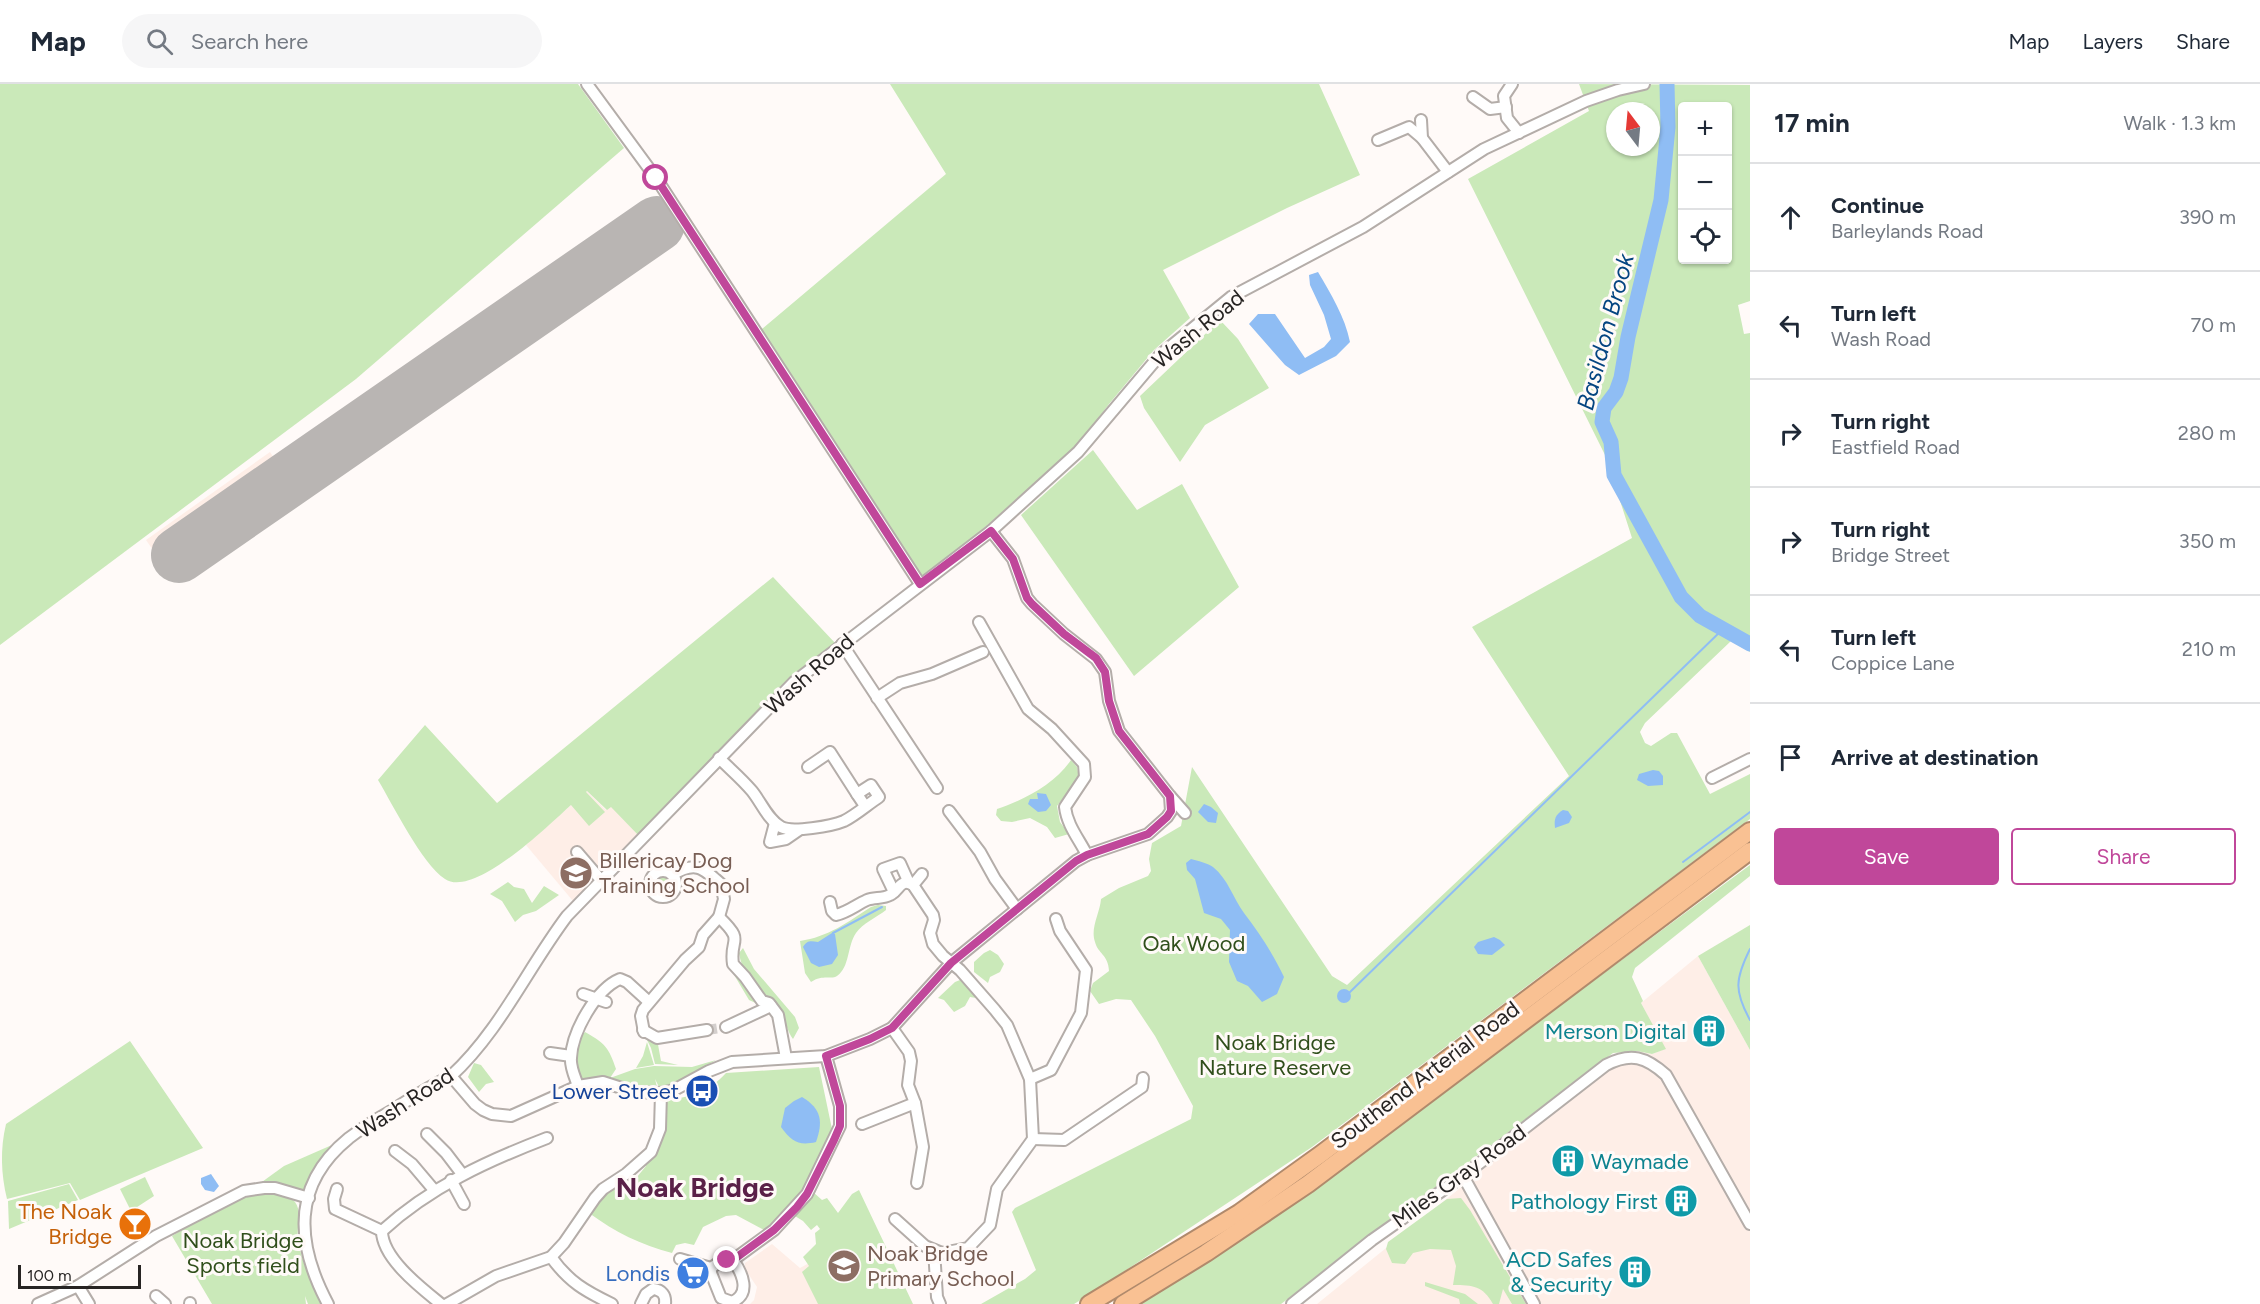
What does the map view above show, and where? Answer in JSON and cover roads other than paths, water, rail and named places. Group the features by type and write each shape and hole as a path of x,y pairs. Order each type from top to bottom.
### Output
{"highway":[{"name":"Southend Arterial Road","path":"1089,1304 1198,1239 1257,1200 1750,831"},
{"name":"Southend Arterial Road","path":"1124,1304 1206,1253 1308,1184 1750,850"}],"street":[{"path":"587,84 656,178 920,584"},
{"path":"1512,84 1503,96 1507,118 1519,133"},
{"name":"Wash Road","path":"328,1304 314,1274 305,1246 304,1223 309,1198 318,1174 325,1164 349,1138 451,1076 489,1035 567,916 794,682 991,531 1078,452 1160,355 1231,297 1364,227 1484,149 1586,101 1644,84"},
{"path":"1473,97 1490,109"},
{"path":"1474,110 1506,107"},
{"path":"1421,120 1422,138"},
{"path":"1378,140 1409,127 1422,138 1448,172"},
{"path":"991,531 1013,559 1027,598 1064,634 1096,658 1105,672 1109,701 1119,731 1185,813"},
{"path":"979,622 1028,709 1052,729 1084,764 1085,777 1065,807 1070,826 1079,837 1087,855"},
{"path":"842,644 937,788"},
{"path":"877,698 917,674 932,674 983,652"},
{"path":"808,767 830,752 865,806"},
{"path":"719,758 752,791 775,823 789,830 834,825 846,820 879,798 871,785 857,794"},
{"path":"1712,778 1750,759"},
{"path":"451,1076 483,1110 492,1114 511,1116 578,1086 603,1082 634,1092 661,1093 674,1090 709,1071 732,1062 826,1056 870,1039 892,1028 951,963 1076,861 1148,834 1171,811 1167,793"},
{"path":"949,811 980,852 995,879 1017,909"},
{"path":"762,851 770,842 775,823"},
{"path":"770,842 786,838 802,828"},
{"path":"577,852 600,880"},
{"path":"894,892 883,869 900,863 911,884 933,915 934,920 930,933 933,944 960,970 1006,1025 1030,1079 1034,1139 997,1189 990,1225 968,1248 942,1253 934,1250 925,1246 895,1219"},
{"path":"672,875 688,866 696,866 721,884 724,899 719,917 703,935 699,947 649,1002 641,1016 644,1031 657,1038 707,1030"},
{"path":"830,902 832,911 836,915 866,901 889,896 902,883 911,884 922,874"},
{"path":"719,917 731,929 735,939 733,964 762,1000 771,1006 781,1022 786,1058"},
{"path":"1030,1079 1051,1070 1081,1013 1086,970 1060,931 1056,919"},
{"path":"578,1086 571,1056 574,1041 589,1008 602,1000 609,985 620,979 627,982 649,1002"},
{"path":"583,994 602,1000"},
{"path":"726,1027 771,1006"},
{"path":"892,1028 909,1052 911,1061 908,1085 915,1103 923,1147 917,1183"},
{"path":"550,1053 571,1056"},
{"path":"711,1268 721,1261 733,1260 774,1230 807,1194 840,1126 840,1106 826,1056"},
{"name":"Miles Gray Road","path":"1292,1304 1372,1240 1463,1176 1606,1065 1618,1059 1644,1059 1654,1064 1666,1075 1750,1224"},
{"path":"1034,1139 1064,1140 1142,1087 1143,1078"},
{"path":"447,1304 496,1276 551,1257 564,1244 595,1198 651,1152 660,1129 661,1093"},
{"path":"862,1124 915,1103"},
{"path":"426,1134 446,1153 462,1174"},
{"path":"382,1231 434,1190 451,1180 547,1138"},
{"path":"395,1151 412,1164 434,1190"},
{"path":"1463,1176 1534,1304"},
{"path":"451,1180 464,1204"},
{"path":"38,1304 78,1286 156,1236 244,1191 275,1188 309,1198"},
{"path":"337,1189 334,1199 336,1209 382,1231"},
{"path":"382,1231 385,1247 391,1257 441,1304"},
{"path":"934,1250 937,1298 940,1304"},
{"path":"551,1257 573,1283 612,1304"},
{"path":"680,1259 711,1268"},
{"path":"711,1268 711,1274 721,1298 732,1302 740,1298 744,1292 744,1283 733,1260"},
{"path":"78,1286 89,1304"},
{"path":"641,1304 646,1294 653,1289 662,1292 665,1304"},
{"path":"156,1296 165,1304"}],"water":[{"path":"1318,272 1333,297 1350,342 1336,356 1299,375 1285,365 1249,324 1258,314 1275,314 1305,358 1324,347 1331,339 1324,315 1310,285 1309,275"},
{"path":"1653,770 1659,771 1663,776 1663,785 1648,786 1637,780 1639,774"},
{"path":"1037,793 1046,794 1051,805 1046,811 1038,812 1028,804 1030,799 1038,799"},
{"path":"1204,804 1218,813 1216,823 1208,822 1198,812"},
{"path":"1563,810 1568,811 1572,817 1569,823 1555,828 1556,818"},
{"path":"1191,859 1208,864 1218,872 1266,944 1284,977 1277,994 1262,1002 1248,986 1237,981 1229,962 1230,930 1221,919 1204,913 1195,879 1187,870 1186,863"},
{"path":"832,933 835,934 838,955 832,964 819,967 811,963 803,947 806,943 818,942"},
{"path":"1494,937 1505,945 1492,955 1478,954 1474,947 1478,942"},
{"path":"1344,989 1349,991 1351,996 1349,1001 1344,1003 1339,1001 1337,996 1339,991"},
{"path":"802,1097 814,1106 819,1116 820,1128 816,1142 796,1142 781,1127 785,1108"},
{"path":"211,1174 219,1186 214,1192 205,1190 201,1184 201,1178"}],"waterway":[{"name":"Basildon Brook","path":"1667,84 1668,127 1661,200 1628,337 1621,378 1616,392 1604,408 1602,422 1611,442 1614,475 1681,597 1700,616 1750,644"},
{"path":"1350,992 1724,628"},
{"path":"1683,862 1750,812"},
{"path":"833,933 882,907"},
{"name":"Basildon Brook","path":"1750,949 1741,969 1738,985 1741,1001 1750,1020"}],"tunnel":[{"path":"707,1030 726,1027"}],"place":[{"name":"Billericay Dog Training School","path":"576,873"},
{"name":"Merson Digital","path":"1709,1031"},
{"name":"Lower Street","path":"702,1091"},
{"name":"Waymade","path":"1568,1161"},
{"name":"Pathology First","path":"1681,1201"},
{"name":"The Noak Bridge","path":"135,1224"},
{"name":"Noak Bridge Primary School","path":"844,1266"},
{"name":"ACD Safes & Security","path":"1635,1272"},
{"name":"Londis","path":"693,1273"}],"district":[{"name":"Noak Bridge","path":"695,1187"}],"park label":[{"name":"Oak Wood","path":"1194,943"},
{"name":"Noak Bridge Nature Reserve","path":"1275,1054"},
{"name":"Noak Bridge Sports field","path":"243,1252"}]}
